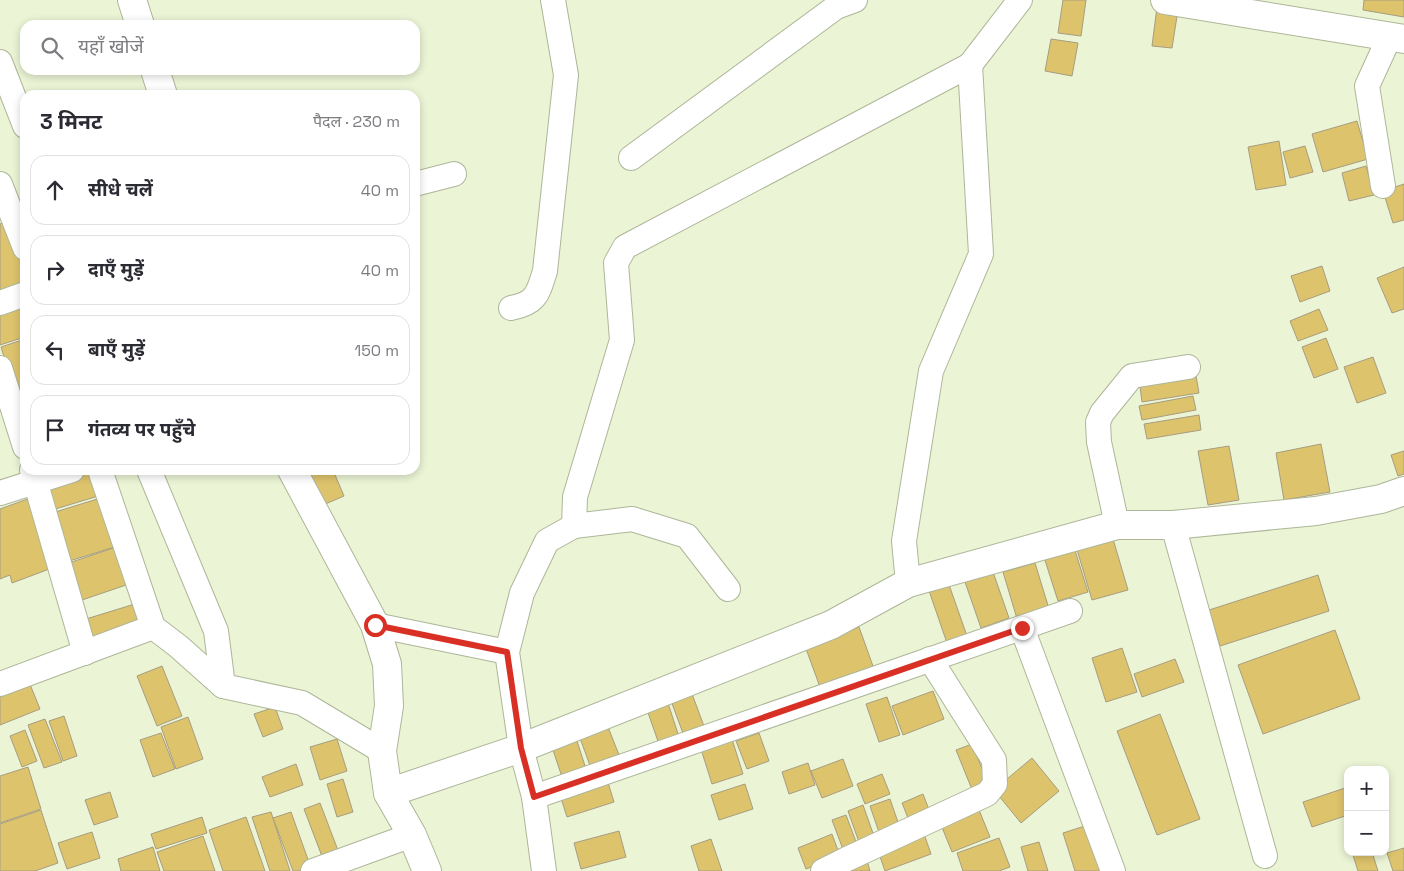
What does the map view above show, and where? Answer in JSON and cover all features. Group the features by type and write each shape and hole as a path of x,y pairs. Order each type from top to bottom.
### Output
{"street":[{"path":"132,0 138,20"},
{"path":"511,308 524,306 538,294 545,271 566,75 554,0"},
{"path":"631,158 836,7 855,0"},
{"path":"574,526 575,497 622,340 616,263 625,247 970,65 1020,0"},
{"path":"1165,0 1397,38 1367,86 1383,186"},
{"path":"0,62 20,113"},
{"path":"908,583 904,541 931,371 981,254 970,65"},
{"path":"157,75 161,90"},
{"path":"420,183 454,174"},
{"path":"0,184 20,235"},
{"path":"0,303 20,296"},
{"path":"1117,525 1099,442 1098,422 1102,413 1132,376 1188,367"},
{"path":"0,368 20,431"},
{"path":"102,475 152,628 178,646 223,686 302,703 382,751"},
{"path":"152,475 216,631 223,686"},
{"path":"295,475 375,625 388,664 389,706 382,751 388,793 412,835 427,871"},
{"path":"0,493 34,476 85,653"},
{"path":"388,793 521,748 831,624 908,583 1117,525 1173,525 1316,511 1381,499 1404,491"},
{"path":"544,871 534,797 521,748 507,652 522,593 547,541 574,526 632,519 687,536 728,589"},
{"path":"1173,525 1265,856"},
{"path":"534,797 1070,611"},
{"path":"375,625 507,652"},
{"path":"0,684 152,628"},
{"path":"1022,628 1114,871"},
{"path":"823,871 847,858 987,794 995,784 994,760 930,660"},
{"path":"313,871 412,835"}],"building":[{"path":"1063,0 1086,0 1081,36 1058,33"},
{"path":"1364,0 1404,0 1404,17 1363,10"},
{"path":"1157,7 1178,10 1172,48 1152,46"},
{"path":"1051,39 1078,43 1072,76 1045,71"},
{"path":"1357,121 1368,159 1323,172 1312,134"},
{"path":"1279,141 1286,185 1256,190 1248,147"},
{"path":"1305,146 1313,172 1290,178 1283,152"},
{"path":"1366,166 1374,195 1349,201 1342,173"},
{"path":"1404,184 1404,220 1393,223 1383,191"},
{"path":"6,221 20,242 20,292 0,299 0,224"},
{"path":"1322,266 1330,291 1300,302 1291,276"},
{"path":"1404,267 1404,309 1392,313 1377,278"},
{"path":"20,299 20,339 0,345 0,306"},
{"path":"1319,309 1328,330 1298,341 1290,321"},
{"path":"1326,338 1338,369 1314,378 1302,347"},
{"path":"20,341 20,400 18,401 1,347"},
{"path":"1373,357 1386,393 1357,403 1344,367"},
{"path":"1195,370 1199,393 1142,402 1139,379"},
{"path":"1193,396 1196,410 1142,420 1139,406"},
{"path":"1199,415 1201,430 1147,439 1144,424"},
{"path":"1321,444 1330,492 1284,500 1276,453"},
{"path":"1229,446 1239,500 1208,505 1198,451"},
{"path":"1404,451 1404,474 1398,476 1391,455"},
{"path":"63,475 99,475 105,494 52,510 43,481"},
{"path":"308,475 335,475 344,496 316,508"},
{"path":"107,496 121,545 66,562 52,513"},
{"path":"33,497 52,568 12,583 10,575 0,579 0,509"},
{"path":"1111,532 1128,590 1092,600 1075,543"},
{"path":"1073,544 1088,592 1058,601 1043,554"},
{"path":"122,545 135,582 79,601 66,564"},
{"path":"1035,563 1050,612 1018,622 1003,572"},
{"path":"993,572 1009,618 981,628 965,582"},
{"path":"1318,575 1329,611 1220,646 1209,610"},
{"path":"947,579 967,636 947,643 927,585"},
{"path":"138,603 145,626 93,642 86,619"},
{"path":"859,627 874,669 820,687 805,646"},
{"path":"1335,630 1360,699 1263,734 1238,665"},
{"path":"1122,648 1137,692 1106,702 1092,658"},
{"path":"1175,659 1184,682 1142,697 1134,674"},
{"path":"162,666 182,716 157,726 137,676"},
{"path":"27,677 40,709 0,725 0,688"},
{"path":"691,691 705,729 684,736 670,698"},
{"path":"933,691 944,719 903,735 892,706"},
{"path":"887,697 900,735 879,742 866,704"},
{"path":"667,700 679,737 659,744 646,707"},
{"path":"275,707 283,729 263,737 254,714"},
{"path":"1160,714 1200,819 1157,835 1117,731"},
{"path":"64,716 77,756 63,761 49,721"},
{"path":"188,717 203,759 176,769 161,727"},
{"path":"45,719 62,762 44,768 28,725"},
{"path":"608,727 621,760 592,771 580,738"},
{"path":"25,730 37,761 22,767 10,736"},
{"path":"161,733 175,769 153,777 140,740"},
{"path":"759,733 769,761 747,769 736,741"},
{"path":"575,735 588,775 564,783 551,744"},
{"path":"731,736 743,774 712,784 700,746"},
{"path":"337,739 347,771 320,780 310,747"},
{"path":"972,744 989,786 973,792 956,750"},
{"path":"1032,758 1059,791 1021,823 994,790"},
{"path":"843,759 853,786 822,798 811,771"},
{"path":"808,763 815,785 789,794 782,772"},
{"path":"296,764 303,785 270,797 262,777"},
{"path":"28,767 41,809 0,823 0,776"},
{"path":"882,774 890,794 865,804 857,784"},
{"path":"606,776 614,802 567,817 559,792"},
{"path":"343,779 353,812 337,817 327,784"},
{"path":"745,784 753,809 719,820 711,795"},
{"path":"1344,788 1344,816 1312,827 1303,802"},
{"path":"110,792 118,817 94,825 85,800"},
{"path":"923,794 931,815 910,823 902,803"},
{"path":"890,799 901,831 881,838 870,806"},
{"path":"320,803 339,853 323,859 304,809"},
{"path":"863,805 875,839 860,845 848,811"},
{"path":"977,805 990,837 952,852 939,820"},
{"path":"41,810 58,863 35,871 0,871 0,824"},
{"path":"271,812 290,871 270,871 252,817"},
{"path":"291,812 311,868 304,871 293,871 273,818"},
{"path":"846,815 858,847 844,852 832,820"},
{"path":"202,817 207,833 156,849 151,834"},
{"path":"246,817 265,871 223,871 209,830"},
{"path":"1091,824 1105,871 1075,871 1063,833"},
{"path":"619,831 626,857 581,869 574,843"},
{"path":"923,831 931,854 885,871 877,848"},
{"path":"92,832 100,858 67,869 58,843"},
{"path":"832,834 840,856 806,869 798,848"},
{"path":"203,836 215,871 164,871 157,852"},
{"path":"999,838 1010,867 999,871 963,871 957,853"},
{"path":"711,839 722,871 699,871 691,846"},
{"path":"1039,842 1048,871 1028,871 1021,847"},
{"path":"153,847 160,871 121,871 118,859"},
{"path":"1404,848 1404,871 1393,871 1388,856 1389,852"},
{"path":"1353,856 1373,856 1378,871 1358,871"},
{"path":"866,857 870,871 843,871"}],"route":[{"path":"375,625 507,652 521,748 534,797 1022,628"}]}
